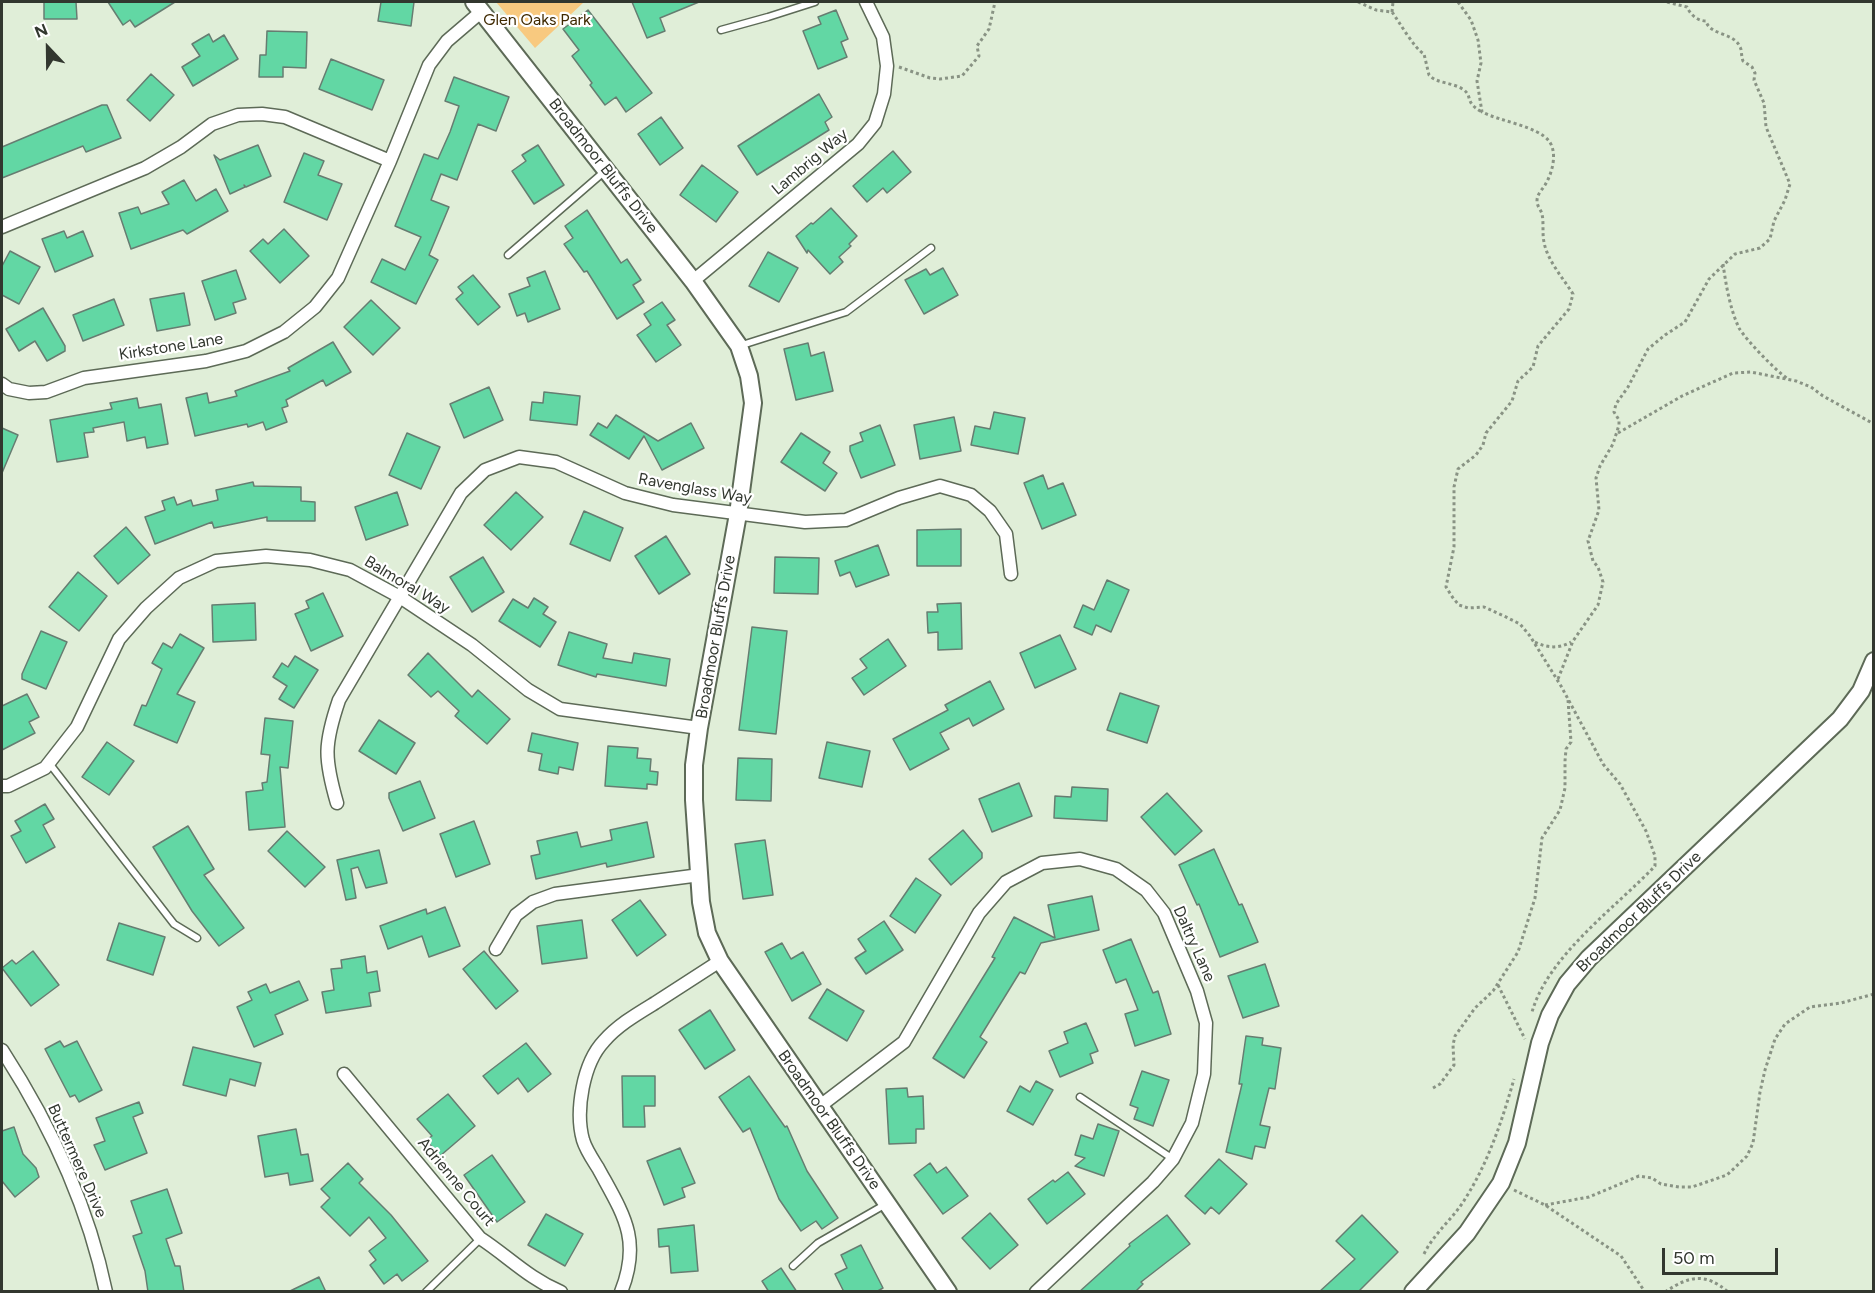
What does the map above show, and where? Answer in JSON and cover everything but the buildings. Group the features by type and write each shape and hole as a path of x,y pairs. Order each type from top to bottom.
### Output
{"street":[{"name":"Lambrig Way","path":"693,281 858,144 875,123 884,94 887,66 883,37 866,2"},
{"name":"Kirkstone Lane","path":"2,384 9,389 29,393 46,392 84,378 206,361 246,351 284,333 315,307 338,278 390,161 429,65 478,6"},
{"name":"Broadmoor Bluffs Drive","path":"478,6 693,281 739,346 749,376 753,403 738,514 694,765 701,902 707,933 720,961 948,1292"},
{"path":"2,227 146,168 181,147 212,124 238,116 262,114 285,117 390,161"},
{"name":"Ravenglass Way","path":"336,803 328,774 326,754 330,727 339,700 461,493 485,470 519,457 556,462 625,493 673,505 805,522 846,520 899,498 940,486 971,495 990,511 1006,534 1011,574"},
{"name":"Balmoral Way","path":"2,786 8,786 45,768 77,727 119,639 146,608 179,578 216,561 266,556 310,560 350,570 400,597 472,645 528,690 560,708 699,728"},
{"name":"Broadmoor Bluffs Drive","path":"1413,1292 1467,1233 1501,1184 1517,1143 1540,1043 1550,1015 1567,984 1589,958 1839,718 1861,691 1874,661"},
{"name":"Daltry Lane","path":"820,1107 904,1042 979,913 1006,882 1042,863 1080,859 1116,869 1146,890 1164,913 1197,991 1206,1023 1204,1074 1192,1124 1173,1159 1153,1182 1036,1292"},
{"path":"496,949 516,915 533,902 555,894 700,875"},
{"path":"621,1292 629,1272 631,1252 628,1230 621,1210 583,1141 580,1119 581,1095 587,1068 602,1042 624,1022 720,961"},
{"name":"Buttermere Drive","path":"2,1050 20,1078 61,1158 87,1218 106,1292"},
{"name":"Adrienne Court","path":"344,1074 480,1238 499,1250 523,1272 561,1292"}],"lane":[{"path":"721,30 814,2"},
{"path":"508,255 606,171"},
{"path":"739,346 846,312 931,248"},
{"path":"49,762 174,924 197,938"},
{"path":"1080,1097 1173,1159"},
{"path":"793,1266 818,1243 887,1203"},
{"path":"426,1292 480,1238"}],"path":[{"path":"887,66 903,67 930,78 962,76 979,56 977,46 989,29 995,2"},
{"path":"1358,2 1376,10 1392,12"},
{"path":"1393,2 1392,12 1418,50 1424,54 1429,75 1432,78 1464,90 1473,107 1493,118 1509,121 1549,141 1553,153 1552,170 1537,203 1542,213 1544,243 1555,266 1573,294 1569,309 1538,346 1533,367 1518,381 1512,401 1486,433 1483,445 1476,455 1458,469 1454,487 1454,547 1446,587 1459,605 1468,608 1484,607 1520,624 1568,698 1603,764 1620,784 1646,831 1655,856 1655,866 1577,940 1553,971 1536,998 1531,1018"},
{"path":"1458,2 1471,20 1478,40 1481,63 1477,81 1482,112"},
{"path":"1557,680 1573,641 1598,605 1603,582 1598,567 1593,561 1588,541 1599,510 1596,478 1617,434 1619,420 1614,412 1616,404 1648,350 1665,335 1686,322 1709,279 1723,264 1735,254 1760,248 1770,239 1774,221 1790,184 1766,127 1764,103 1754,80 1755,73 1752,67 1743,61 1740,47 1731,37 1709,27 1706,21 1692,15 1686,6 1667,2"},
{"path":"1723,264 1726,286 1740,328 1745,336 1790,380"},
{"path":"1617,434 1682,396 1733,373 1751,372 1811,387 1874,424"},
{"path":"1531,639 1536,643 1554,647 1573,641"},
{"path":"1433,1088 1440,1084 1454,1065 1455,1036 1475,1008 1497,985 1518,952 1535,898 1542,838 1560,810 1566,788 1566,749 1571,742 1568,698"},
{"path":"1497,985 1525,1039 1528,1029"},
{"path":"1545,1205 1589,1197 1639,1176 1652,1178 1661,1184 1692,1187 1727,1175 1747,1156 1753,1143 1765,1070 1775,1039 1785,1024 1810,1007 1874,994"},
{"path":"1424,1254 1430,1240 1465,1201 1481,1171 1504,1114 1516,1071"},
{"path":"1501,1184 1545,1205 1621,1256 1645,1292"},
{"path":"1665,1292 1677,1284 1699,1278 1713,1280 1728,1292"}],"green space":[{"name":"Glen Oaks Park","path":"496,2 584,2 535,48"}]}
